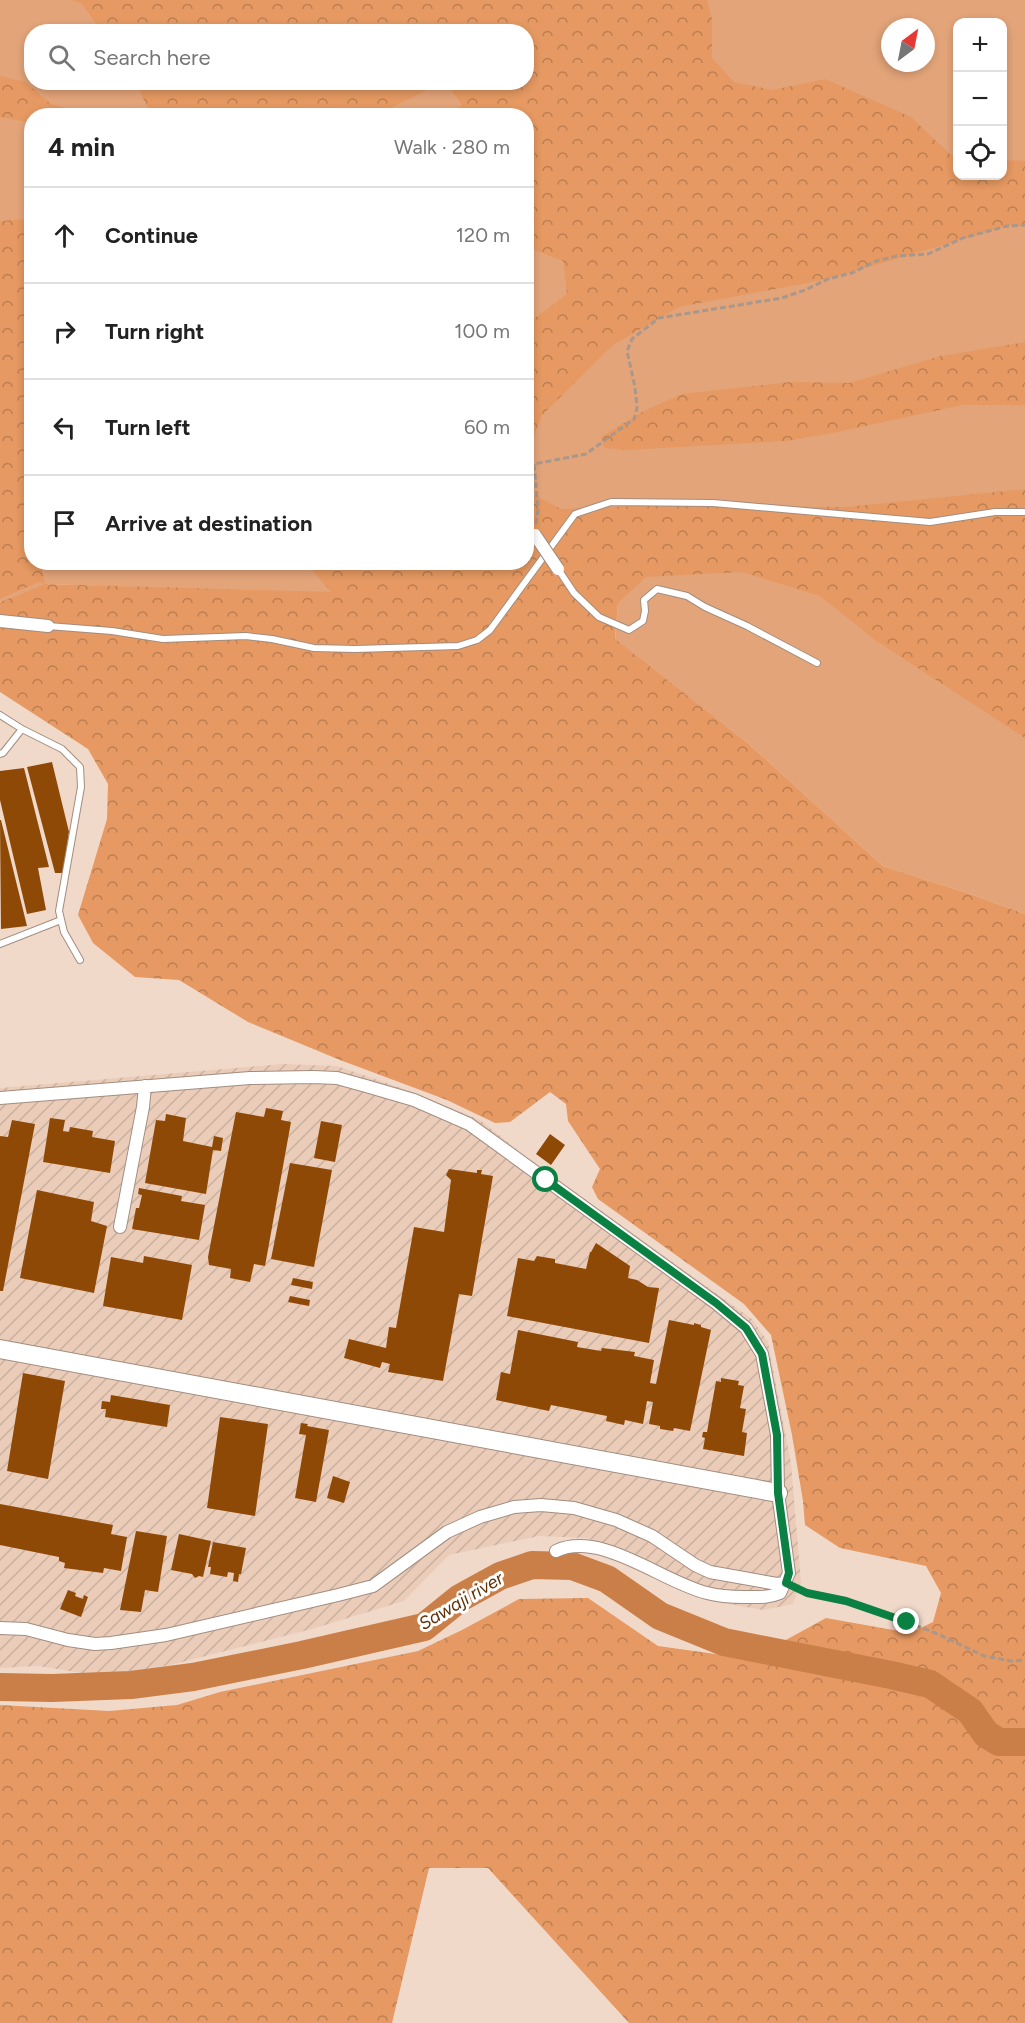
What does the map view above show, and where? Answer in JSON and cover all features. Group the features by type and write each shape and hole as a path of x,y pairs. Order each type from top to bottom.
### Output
{"street":[{"path":"535,535 558,570"},
{"path":"0,621 48,626"},
{"path":"0,1098 250,1078 313,1077 337,1078 414,1100 469,1124 716,1303 746,1328 762,1354 777,1435 778,1493 789,1573 780,1593 770,1597 707,1594 628,1559 591,1546 566,1546 556,1551"},
{"path":"120,1227 145,1086"},
{"path":"0,1349 778,1493"},
{"path":"0,1628 26,1629 68,1640 95,1644 111,1643 166,1635 338,1596 373,1586 447,1532 480,1516 514,1507 542,1504 574,1508 616,1520 652,1536 710,1572 777,1584 786,1583"}],"lane":[{"path":"534,569 574,514 611,502 713,503 930,522 995,512 1025,512"},
{"path":"48,626 112,631 163,639 246,636 314,648 334,649 458,646 477,640 490,630 533,570"},
{"path":"558,570 574,593 599,617 629,630 643,621 644,600 657,589 687,596 817,663"},
{"path":"0,715 62,749 80,767 81,787 59,910 64,932 80,960"},
{"path":"0,754 22,729"},
{"path":"0,944 61,920"}],"path":[{"path":"535,535 538,510 534,464 586,454 634,419 637,408 635,387 627,351 632,339 659,318 782,298 828,279 852,273 876,261 897,256 928,254 963,238 1007,226 1025,225"},
{"path":"786,1583 807,1593 846,1601 907,1622 984,1656 1011,1661 1025,1660"}],"shaded area":[{"path":"0,0 1025,0 1025,914 883,866 749,744 615,640 618,603 45,584 0,602"},
{"path":"282,1064 337,1066 407,1090 480,1120 525,1156 752,1319 768,1342 791,1463 801,1582 793,1604 763,1610 707,1600 636,1556 586,1538 539,1536 449,1555 404,1601 312,1629 170,1665 101,1676 38,1666 0,1668 0,1088"}],"green space":[{"path":"72,0 707,0 712,18 712,58 734,82 772,90 825,79 911,117 953,157 953,180 1007,180 1007,160 1025,161 1025,226 1007,226 828,279 679,307 613,345 542,415 534,435 534,319 567,294 563,261 534,250 534,108 458,108 462,105 451,90 534,90 534,24 96,24 82,4"},
{"path":"0,76 24,82 24,90 34,90 51,104 67,108 24,108 24,122 0,117"},
{"path":"139,90 427,90 391,108 148,108"},
{"path":"24,219 24,570 42,570 45,584 331,592 312,570 534,570 534,495 561,509 633,506 846,507 1025,489 1025,738 875,640 820,596 742,572 646,577 618,603 615,639 749,744 883,866 1025,914 1025,2023 629,2023 488,1868 429,1868 392,2023 0,2023 0,1705 109,1711 177,1705 220,1692 418,1651 519,1599 588,1598 658,1646 751,1659 826,1618 910,1633 933,1622 941,1593 926,1566 840,1548 805,1525 792,1435 771,1335 744,1304 598,1199 592,1187 600,1169 568,1121 566,1104 550,1092 510,1122 495,1123 447,1100 340,1060 248,1022 179,980 135,977 93,943 78,915 107,819 108,784 88,749 0,692 0,602 44,584 39,582 0,599 0,221"},
{"path":"1025,342 1025,405 962,405 787,441 628,450 604,448 601,437 644,411 682,394 791,382 849,383 941,356"}],"building":[{"path":"52,762 69,832 63,873 55,873 27,767"},
{"path":"24,768 49,867 38,868 46,910 27,914 0,800 0,771"},
{"path":"1,820 27,926 1,929"},
{"path":"266,1108 283,1111 281,1120 291,1122 265,1266 254,1264 250,1282 230,1278 231,1269 209,1265 208,1257 236,1112 264,1117"},
{"path":"166,1114 186,1118 183,1141 212,1147 214,1136 223,1138 221,1151 213,1150 206,1194 145,1183 156,1120 165,1121"},
{"path":"50,1118 65,1120 63,1131 69,1132 70,1127 93,1131 92,1137 115,1141 110,1173 43,1162"},
{"path":"12,1120 35,1124 3,1291 0,1291 0,1136 8,1137"},
{"path":"321,1121 342,1125 335,1162 314,1158"},
{"path":"550,1134 565,1145 551,1165 536,1154"},
{"path":"290,1163 332,1170 314,1267 271,1259"},
{"path":"449,1169 477,1173 477,1170 482,1170 481,1174 493,1176 472,1296 459,1294 443,1381 388,1372 390,1364 382,1362 380,1368 344,1358 349,1339 386,1348 389,1327 396,1328 414,1227 444,1232 451,1180 446,1175"},
{"path":"139,1188 182,1196 181,1201 205,1205 199,1240 132,1229 136,1208 139,1208 142,1195 138,1194"},
{"path":"37,1190 94,1202 91,1221 107,1226 94,1293 20,1278"},
{"path":"596,1243 630,1266 628,1278 637,1280 648,1287 659,1288 649,1343 507,1316 518,1258 534,1261 537,1256 555,1259 555,1263 586,1269 590,1252"},
{"path":"144,1256 192,1265 182,1320 103,1306 111,1257 143,1263"},
{"path":"293,1278 313,1282 312,1289 291,1285"},
{"path":"290,1296 310,1300 309,1306 288,1302"},
{"path":"669,1320 694,1325 694,1323 711,1330 690,1431 674,1428 673,1431 660,1429 660,1426 649,1424 653,1402 647,1401 643,1424 625,1420 624,1425 606,1421 607,1416 551,1405 549,1411 496,1400 501,1372 510,1374 518,1330 578,1342 577,1347 601,1351 602,1348 635,1352 634,1356 654,1360 650,1383 656,1384"},
{"path":"23,1373 65,1381 48,1479 7,1471"},
{"path":"721,1378 739,1381 738,1385 744,1386 740,1408 746,1409 742,1432 747,1433 744,1456 703,1449 705,1438 702,1437 703,1432 707,1432 716,1381 721,1382"},
{"path":"111,1395 170,1405 167,1427 105,1417 106,1409 101,1409 102,1401 110,1402"},
{"path":"220,1417 268,1424 255,1516 207,1508"},
{"path":"301,1423 329,1430 316,1502 295,1498 306,1435 299,1434"},
{"path":"333,1476 350,1482 344,1503 327,1498"},
{"path":"0,1504 113,1525 111,1534 127,1537 121,1571 104,1568 103,1573 64,1568 65,1563 59,1561 59,1557 0,1545"},
{"path":"136,1531 167,1536 158,1592 145,1590 141,1612 120,1610"},
{"path":"179,1534 211,1541 203,1577 195,1578 192,1574 171,1570"},
{"path":"213,1542 246,1548 238,1582 233,1581 234,1573 228,1572 227,1577 210,1574 211,1567 208,1567"},
{"path":"68,1590 83,1599 84,1595 88,1597 81,1617 60,1609"}],"waterway":[{"name":"Sawaji river","path":"0,1687 131,1685 193,1677 302,1655 424,1627 460,1598 500,1576 532,1565 572,1566 607,1579 660,1616 724,1642 930,1684 970,1711 986,1734 999,1742 1025,1742"}],"route":[{"path":"546,1180 716,1303 746,1328 762,1354 777,1435 778,1493 789,1573 786,1583 807,1593 846,1601 907,1622"}]}
